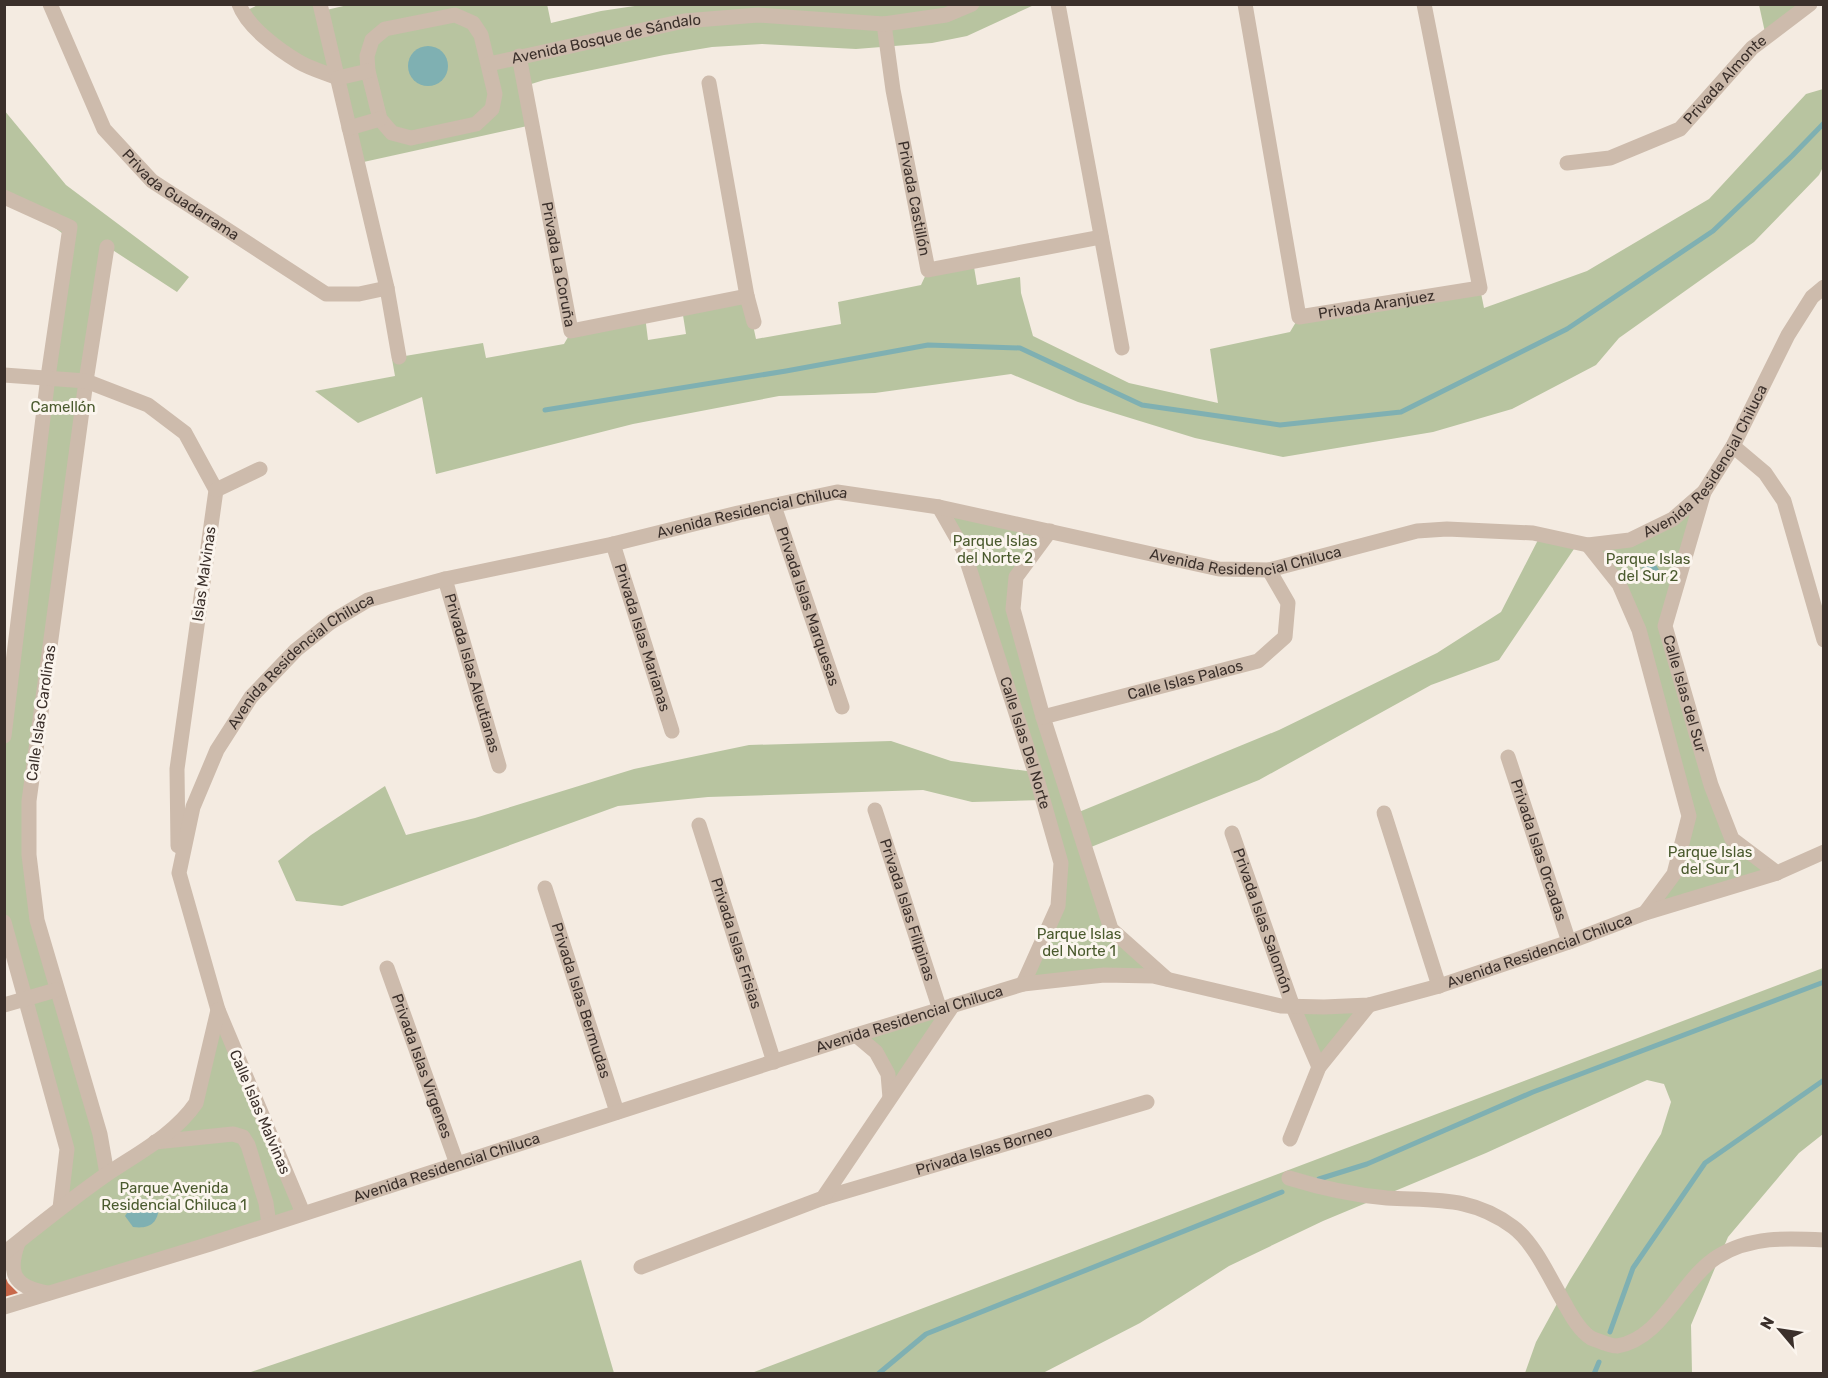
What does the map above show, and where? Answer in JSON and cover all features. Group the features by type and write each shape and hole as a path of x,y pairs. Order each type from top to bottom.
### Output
{"street":[{"name":"Privada Guadarrama","path":"50,4 104,129 152,181 326,294 359,294 387,288"},
{"path":"239,4 242,12 265,39 300,63 338,78 368,71"},
{"path":"320,4 387,288 399,357"},
{"name":"Avenida Bosque de Sándalo","path":"489,64 684,21 758,15 884,24 946,15 972,4"},
{"path":"1058,4 1122,348"},
{"name":"Privada Aranjuez","path":"1245,4 1299,317 1480,288 1424,4"},
{"name":"Privada Almonte","path":"1567,164 1610,158 1680,129 1752,48 1810,4"},
{"path":"454,10 473,23 481,35 489,64 495,94 492,110 477,124 411,138 392,133 380,119 368,71 367,56 372,40 385,29 454,10"},
{"name":"Privada Castillón","path":"884,24 893,90 928,270 1101,237"},
{"name":"Privada La Coruña","path":"519,57 571,331 747,296"},
{"path":"709,83 747,296 754,322"},
{"path":"349,128 380,119"},
{"path":"4,197 70,227 48,376 4,736"},
{"name":"Calle Islas Carolinas","path":"107,247 86,381 29,801 29,855 37,920 100,1134 107,1174"},
{"name":"Avenida Residencial Chiluca","path":"4,1253 60,1208 155,1142 180,1122 196,1102 218,1010 179,873 194,807 217,750 251,697 296,650 331,622 368,600 445,579 613,544 837,492 939,507 1219,569 1269,570 1417,531 1533,533 1588,545 1630,540 1673,519 1704,492 1733,446 1788,335 1812,297 1824,287"},
{"path":"4,375 48,376 86,381 148,405 185,433 216,490 260,469"},
{"path":"1733,446 1765,473 1784,501 1824,640"},
{"name":"Islas Malvinas","path":"179,873 177,769 216,490"},
{"name":"Calle Islas del Sur","path":"1704,492 1665,626 1711,785 1732,839 1777,873"},
{"name":"Privada Islas Marquesas","path":"774,506 842,707"},
{"name":"Calle Islas Del Norte","path":"939,507 963,549 1035,772 1061,863 1058,906 1023,984"},
{"name":"Calle Islas Del Norte","path":"1050,531 1016,577 1013,609 1043,717 1111,929 1167,979"},
{"name":"Privada Islas Marianas","path":"613,544 672,731"},
{"name":"Calle Islas del Sur","path":"1588,545 1619,584 1639,630 1689,816 1674,874 1645,914"},
{"name":"Calle Islas Palaos","path":"1043,717 1258,661 1285,637 1288,603 1269,570"},
{"name":"Privada Islas Aleutianas","path":"445,579 499,766"},
{"name":"Privada Islas Orcadas","path":"1508,757 1569,942"},
{"name":"Privada Islas Filipinas","path":"875,810 947,1007"},
{"path":"1384,813 1439,986"},
{"name":"Privada Islas Frisias","path":"699,825 774,1062"},
{"name":"Privada Islas Salomón","path":"1232,833 1293,1007 1319,1067"},
{"name":"Avenida Residencial Chiluca","path":"4,1307 1023,984 1104,975 1153,976 1293,1007 1369,1005 1439,986 1645,914 1777,873 1824,852"},
{"name":"Privada Islas Bermudas","path":"545,888 617,1112"},
{"path":"4,922 67,1149 60,1208"},
{"name":"Privada Islas Virgenes","path":"387,968 457,1164"},
{"path":"4,1005 57,990"},
{"path":"1290,1140 1319,1067 1369,1005"},
{"path":"823,1198 947,1007"},
{"name":"Calle Islas Malvinas","path":"218,1010 303,1213"},
{"path":"857,1036 876,1052 888,1074 890,1098"},
{"name":"Privada Islas Borneo","path":"641,1267 823,1198 1146,1102"},
{"path":"155,1142 232,1134 243,1137 248,1145 266,1203 269,1224"},
{"path":"1289,1178 1326,1190 1387,1198 1428,1198 1461,1202 1486,1211 1515,1228 1532,1248 1574,1320 1591,1338 1614,1346 1635,1341 1659,1320 1695,1275 1717,1257 1746,1244 1776,1238 1824,1240"},
{"path":"18,1243 12,1265 15,1276 28,1288 48,1293"}],"green space":[{"path":"352,4 547,4 551,23 601,11 648,4 1034,5 967,36 932,43 856,49 762,44 712,47 544,80 525,86 532,125 359,163 350,128 379,119 350,127 322,11"},
{"path":"258,5 318,5 336,76 302,62 243,12"},
{"path":"1759,5 1810,5 1766,37"},
{"path":"1823,89 1823,167 1819,175 1754,242 1619,338 1596,365 1512,409 1433,432 1283,457 1195,438 1078,402 1011,374 875,393 779,396 633,424 436,474 422,397 358,423 315,391 395,376 392,359 399,357 483,343 486,358 564,344 571,332 645,316 648,340 686,334 682,309 747,297 756,339 841,324 838,302 921,285 928,270 973,261 977,285 1020,277 1021,293 1033,336 1129,383 1218,403 1210,349 1290,332 1299,317 1480,288 1484,308 1587,271 1709,199 1806,94"},
{"path":"4,110 66,185 189,277 177,292 108,247 29,801 37,920 107,1173 189,1112 218,1010 303,1213 48,1293 15,1276 18,1243 55,1212 67,1149 4,922 4,736 70,239 5,191"},
{"path":"1704,492 1665,627 1732,839 1777,873 1645,913 1674,874 1689,816 1639,630 1588,545 1630,540"},
{"path":"939,507 1050,531 1016,577 1013,609 1074,814 1279,730 1437,653 1501,612 1540,536 1578,543 1499,660 1431,685 1259,780 1086,849 1111,929 1167,979 1023,984 1058,906 1061,863 1042,800 972,802 923,790 708,797 618,806 342,906 296,901 278,861 311,835 385,786 406,835 475,818 634,769 749,745 891,741 951,761 1034,772 984,616"},
{"path":"1823,968 1823,1134 1799,1153 1728,1237 1691,1325 1692,1373 1525,1373 1536,1342 1570,1280 1661,1134 1671,1102 1664,1084 1647,1080 1486,1153 1323,1221 1229,1266 1140,1323 1043,1373 749,1374"},
{"path":"953,1005 890,1098 888,1074 857,1036"},
{"path":"1369,1005 1319,1067 1293,1007"},
{"path":"581,1260 614,1373 248,1373"}],"water":[{"path":"428,46 436,47 442,52 447,58 447,74 442,80 436,85 428,86 420,85 414,80 409,74 408,66 409,58 414,52 420,47"},
{"path":"1646,563 1654,563 1659,568 1657,579 1646,581 1641,576 1641,568"},
{"path":"144,1199 159,1206 157,1217 148,1226 133,1227 125,1216 135,1201"}],"building":[{"path":"4,1274 8,1283 18,1293 4,1297"}],"waterway":[{"path":"545,410 786,371 928,345 1020,348 1142,405 1280,425 1401,412 1567,329 1713,231 1824,123"},
{"path":"1319,1179 1367,1164 1533,1092 1824,982"},
{"path":"1610,1332 1633,1268 1705,1163 1824,1080"},
{"path":"878,1374 926,1334 1282,1192"},
{"path":"1594,1374 1599,1362"}],"park label":[{"name":"Camellón","path":"63,407"},
{"name":"Parque Islas del Norte 2","path":"995,550"},
{"name":"Parque Islas del Sur 2","path":"1648,568"},
{"name":"Parque Islas del Sur 1","path":"1710,860"},
{"name":"Parque Islas del Norte 1","path":"1079,942"},
{"name":"Parque Avenida Residencial Chiluca 1","path":"174,1196"}]}
